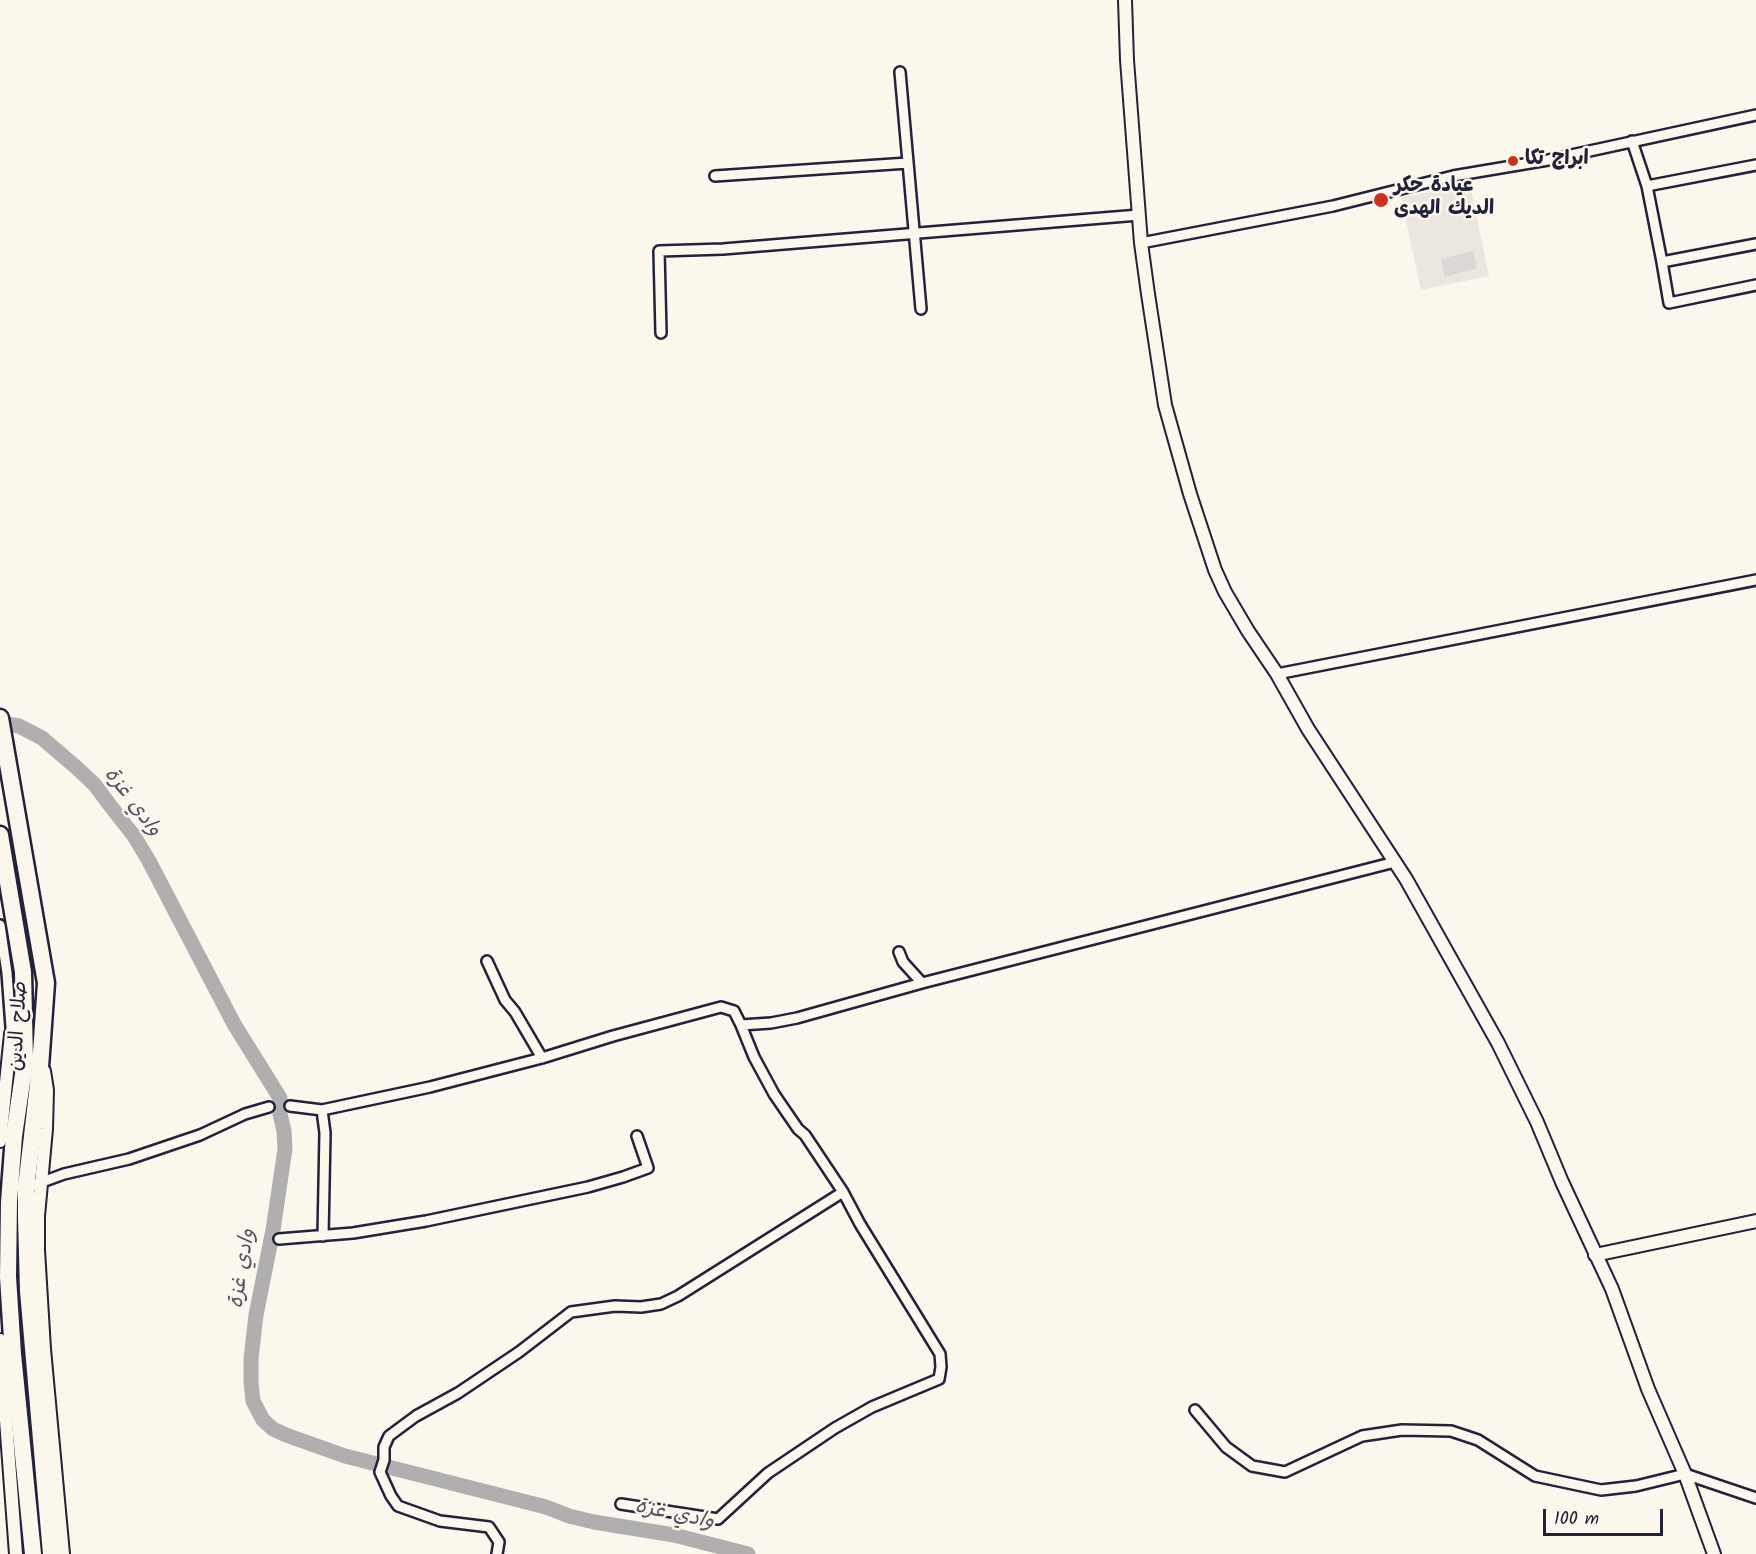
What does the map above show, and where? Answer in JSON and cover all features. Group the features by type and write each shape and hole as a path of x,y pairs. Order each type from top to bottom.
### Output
{"highway":[{"name":"صلاح الدين","path":"0,718 46,983 28,1292 51,1554"},
{"name":"صلاح الدين","path":"0,834 23,972 25,1061 14,1136 9,1202 8,1277 13,1354 33,1554"}],"street":[{"path":"1125,0 1127,60 1141,243 1165,405 1190,494 1215,570 1248,631 1277,674 1308,729 1395,862 1498,1043 1537,1122 1612,1289 1648,1389 1685,1474 1714,1554"},
{"path":"900,72 921,309"},
{"path":"1141,243 1333,206 1453,176 1548,160 1756,115"},
{"path":"1632,141 1647,186 1669,303 1756,285"},
{"path":"715,176 908,163"},
{"path":"1647,186 1756,165"},
{"path":"662,333 659,250 723,249 1139,215"},
{"path":"1662,262 1756,243"},
{"path":"1277,674 1756,579"},
{"path":"741,1025 797,1018 922,983 1395,862"},
{"path":"0,925 12,1034"},
{"path":"899,952 903,962 922,983"},
{"path":"487,961 506,1000 542,1058"},
{"path":"0,1140 12,1034 23,997"},
{"path":"291,1106 322,1110 430,1087 721,1007 734,1011 754,1057 774,1094 843,1192 860,1224 940,1354 939,1379 872,1407 835,1428 768,1473 718,1519 621,1504"},
{"path":"63,1554 44,1349 38,1216 33,1185 64,1174 129,1159 200,1135 245,1114 269,1107"},
{"path":"322,1110 325,1132 323,1236"},
{"path":"279,1239 352,1233 426,1221 623,1178 648,1168 637,1136"},
{"path":"497,1554 499,1542 489,1527 440,1521 398,1506 380,1472 384,1460 384,1447 389,1436 416,1416 458,1393 519,1352 571,1312 615,1306 641,1307 661,1304 678,1296 843,1192"},
{"path":"1595,1255 1756,1221"},
{"path":"0,1340 16,1554"},
{"path":"1195,1410 1226,1447 1252,1466 1285,1472 1362,1436 1402,1430 1452,1431 1478,1440 1535,1476 1601,1490 1636,1486 1685,1474 1756,1498"}],"shaded area":[{"path":"1467,186 1471,189 1489,276 1421,290 1401,197"},
{"path":"1473,251 1477,268 1445,277 1441,259"}],"waterway":[{"name":"وادي غزة","path":"0,723 19,726 42,738 95,785 134,836 234,1024 280,1098 285,1149 273,1230 256,1315 251,1359 253,1401 263,1420 273,1429 286,1435 345,1456 546,1507 569,1516 674,1535 748,1554"}],"place":[{"name":"ابراج تكا","path":"1513,161"},
{"name":"عيادة حكر الديك الهدى","path":"1381,200"}]}
